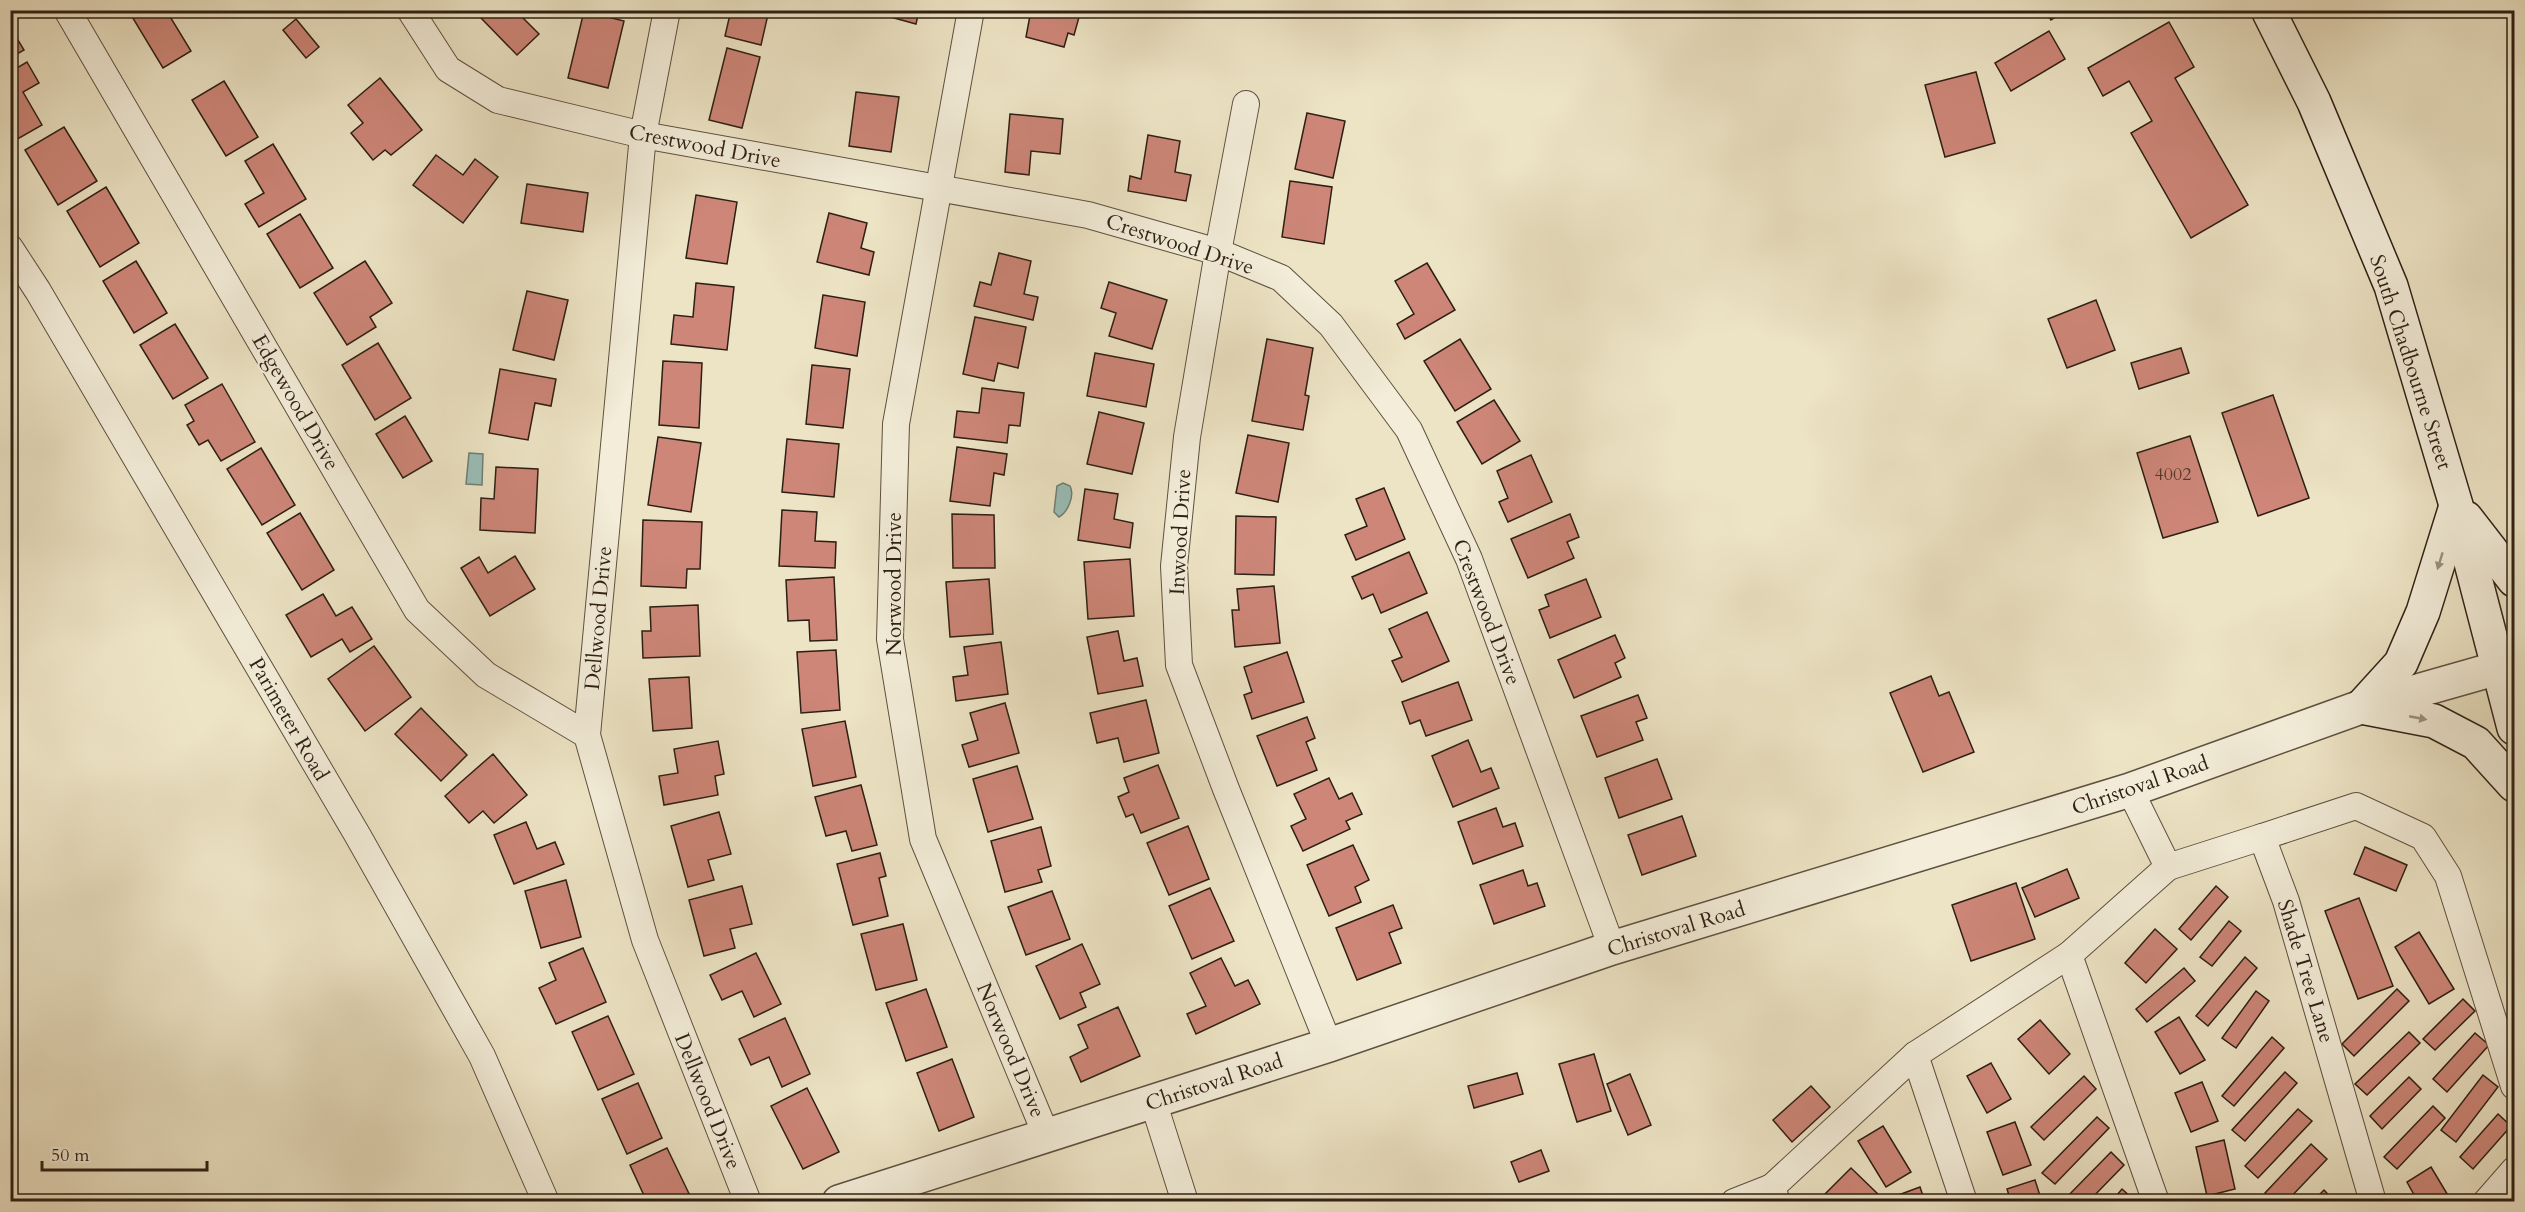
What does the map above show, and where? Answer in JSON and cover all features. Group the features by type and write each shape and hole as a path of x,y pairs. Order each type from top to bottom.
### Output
{"street":[{"name":"Edgewood Drive","path":"68,10 417,610 486,675 586,735"},
{"name":"Crestwood Drive","path":"410,10 448,69 498,100 643,135 1088,215 1218,252 1281,278 1331,325 1409,430 1469,559 1612,948"},
{"name":"Dellwood Drive","path":"667,10 643,135 586,735 645,940 748,1202"},
{"name":"Norwood Drive","path":"970,10 896,424 890,639 923,840 1047,1137"},
{"name":"South Chadbourne Street","path":"2268,10 2314,102 2391,286 2506,665 2514,728"},
{"name":"Inwood Drive","path":"1246,104 1186,437 1174,566 1179,665 1226,789 1329,1045"},
{"name":"Parimeter Road","path":"10,248 340,805 482,1056 546,1202"},
{"path":"2456,505 2514,580"},
{"path":"2361,707 2401,663 2423,612 2456,505"},
{"name":"Christoval Road","path":"839,1202 899,1192 1047,1137 1329,1045 1612,948 2130,790 2361,707 2506,665"},
{"path":"2361,707 2434,721 2476,743 2514,785"},
{"path":"2130,790 2168,867"},
{"path":"1734,1202 1775,1194 1915,1055 2069,956 2168,867 2356,806 2423,837 2448,876 2514,1086"},
{"name":"Shade Tree Lane","path":"2262,837 2286,902 2373,1202"},
{"path":"2069,956 2156,1202"},
{"path":"1915,1055 1964,1202"},
{"path":"1153,1101 1185,1202"},
{"path":"2486,1202 2514,1170"}],"water":[{"path":"469,453 483,454 482,485 466,484"},
{"path":"1063,483 1070,486 1072,494 1068,507 1059,517 1054,512 1057,486"}],"building":[{"path":"128,10 166,10 191,51 163,68"},
{"path":"489,10 526,10 521,16 539,34 517,55 481,18"},
{"path":"731,10 769,10 761,45 725,36"},
{"path":"865,10 919,10 916,24"},
{"path":"1031,10 1081,10 1074,35 1068,33 1064,47 1026,37"},
{"path":"2045,10 2066,10 2051,20"},
{"path":"584,11 624,21 608,88 568,78"},
{"path":"296,19 319,47 306,58 283,30"},
{"path":"2169,22 2194,67 2175,78 2248,205 2191,238 2131,133 2152,121 2129,81 2103,96 2088,68"},
{"path":"10,27 24,50 10,58"},
{"path":"2049,31 2065,59 2011,91 1995,63"},
{"path":"727,48 760,57 742,128 709,120"},
{"path":"27,62 39,83 23,92 42,125 14,141 10,135 10,72"},
{"path":"1976,72 1995,143 1945,157 1925,85"},
{"path":"380,78 422,130 391,155 385,150 373,160 351,133 363,123 348,105"},
{"path":"224,81 258,137 226,156 192,100"},
{"path":"856,92 899,97 891,152 849,146"},
{"path":"1307,113 1345,121 1333,178 1295,169"},
{"path":"1010,114 1063,119 1060,154 1031,151 1029,175 1005,172"},
{"path":"64,127 97,181 58,205 25,150"},
{"path":"1148,135 1180,141 1175,172 1191,175 1186,201 1128,191 1130,176 1141,179"},
{"path":"273,144 306,199 259,227 245,204 264,193 245,161"},
{"path":"436,155 463,175 475,159 498,177 463,223 413,185"},
{"path":"1290,181 1332,187 1324,244 1282,237"},
{"path":"527,184 588,193 583,232 521,223"},
{"path":"106,187 139,243 100,267 67,211"},
{"path":"696,195 737,202 727,264 686,258"},
{"path":"829,213 867,223 861,248 874,252 869,275 817,262"},
{"path":"300,214 333,268 300,288 267,234"},
{"path":"999,253 1031,261 1024,294 1038,297 1033,320 974,306 980,282 991,285"},
{"path":"136,261 167,313 134,333 103,281"},
{"path":"365,261 392,303 370,317 376,327 347,345 314,293"},
{"path":"1427,263 1455,310 1405,339 1397,324 1414,314 1395,281"},
{"path":"1109,282 1167,300 1152,349 1109,336 1116,313 1101,308"},
{"path":"696,283 734,287 727,350 671,344 674,315 693,317"},
{"path":"527,291 568,300 554,360 513,350"},
{"path":"823,295 865,302 857,356 815,348"},
{"path":"2096,300 2115,350 2067,368 2048,319"},
{"path":"975,317 1026,327 1018,368 998,363 994,381 963,374"},
{"path":"175,324 208,378 173,399 140,345"},
{"path":"1267,339 1313,348 1305,395 1309,396 1303,430 1252,421"},
{"path":"1460,339 1491,389 1455,411 1424,361"},
{"path":"378,343 411,398 375,420 342,365"},
{"path":"2181,348 2189,373 2139,389 2131,363"},
{"path":"1095,353 1154,364 1146,407 1087,396"},
{"path":"663,361 702,363 699,428 659,425"},
{"path":"812,365 850,369 843,428 806,424"},
{"path":"500,369 556,379 551,406 535,403 528,440 489,433"},
{"path":"222,384 255,442 221,461 208,440 199,445 187,425 194,421 185,405"},
{"path":"982,388 1024,393 1020,426 1009,425 1007,443 954,437 957,411 979,413"},
{"path":"2273,395 2309,498 2258,516 2222,413"},
{"path":"1494,400 1520,441 1482,464 1457,422"},
{"path":"1099,412 1144,423 1132,474 1087,464"},
{"path":"405,416 432,461 403,478 376,434"},
{"path":"1248,435 1289,443 1278,502 1236,493"},
{"path":"2190,436 2218,522 2163,538 2137,453"},
{"path":"658,437 701,443 691,512 648,505"},
{"path":"787,439 839,444 834,497 782,492"},
{"path":"957,447 1007,454 1004,475 994,473 990,506 950,501"},
{"path":"261,448 295,505 262,525 227,469"},
{"path":"1531,455 1552,502 1508,522 1499,502 1508,498 1497,471"},
{"path":"496,467 538,469 535,533 480,530 481,498 494,499"},
{"path":"1384,488 1405,539 1356,560 1345,535 1367,526 1356,499"},
{"path":"1085,489 1118,494 1114,519 1133,523 1130,548 1078,540"},
{"path":"782,510 817,512 815,541 836,542 835,568 779,566"},
{"path":"300,513 334,570 302,590 267,533"},
{"path":"952,514 994,515 995,568 953,568"},
{"path":"1570,514 1579,537 1567,542 1574,558 1528,578 1511,539"},
{"path":"1236,516 1276,517 1274,575 1235,574"},
{"path":"643,520 702,522 700,569 687,569 686,588 641,586"},
{"path":"1409,552 1427,593 1381,613 1373,594 1362,599 1352,577"},
{"path":"515,556 535,589 490,616 461,568 479,557 488,573"},
{"path":"1130,559 1134,616 1088,619 1084,562"},
{"path":"834,577 837,640 810,641 809,620 788,621 786,580"},
{"path":"989,579 993,634 950,637 946,582"},
{"path":"1586,579 1601,617 1550,638 1539,610 1549,606 1545,595"},
{"path":"1274,586 1280,643 1235,647 1232,610 1239,610 1237,589"},
{"path":"323,594 336,616 352,607 372,639 350,652 342,639 311,657 286,615"},
{"path":"698,605 700,656 643,658 642,631 651,631 650,607"},
{"path":"1427,612 1449,661 1402,682 1392,661 1402,657 1389,629"},
{"path":"1118,631 1124,661 1137,658 1143,686 1098,694 1087,637"},
{"path":"1615,635 1625,658 1615,663 1621,677 1574,698 1558,660"},
{"path":"1001,642 1008,694 956,701 953,677 968,675 964,647"},
{"path":"374,646 411,697 365,731 328,679"},
{"path":"836,650 840,710 801,713 797,652"},
{"path":"1287,652 1304,702 1252,719 1244,695 1252,692 1244,667"},
{"path":"1931,676 1939,696 1949,692 1974,752 1923,772 1890,693"},
{"path":"689,677 692,728 653,731 649,679"},
{"path":"1458,682 1472,720 1426,736 1420,720 1410,724 1402,702"},
{"path":"1638,695 1647,718 1636,722 1643,740 1597,757 1581,716"},
{"path":"1146,700 1159,753 1124,762 1118,738 1097,743 1090,713"},
{"path":"1005,703 1019,753 969,767 962,745 978,740 970,713"},
{"path":"421,708 467,755 441,781 395,734"},
{"path":"1307,717 1315,738 1306,742 1317,770 1277,786 1257,736"},
{"path":"845,721 856,777 813,786 802,729"},
{"path":"1468,740 1481,772 1491,768 1499,788 1453,807 1432,756"},
{"path":"718,741 724,774 715,776 718,795 664,805 659,776 678,773 674,749"},
{"path":"493,754 527,795 494,823 483,811 469,823 445,796"},
{"path":"1657,759 1672,799 1619,818 1605,778"},
{"path":"1158,765 1179,818 1141,833 1133,814 1126,817 1118,797 1129,792 1124,778"},
{"path":"1017,766 1033,819 988,832 973,779"},
{"path":"1329,778 1339,799 1352,793 1362,814 1346,821 1350,829 1303,851 1291,826 1306,819 1294,794"},
{"path":"861,785 877,845 852,851 846,831 826,836 815,797"},
{"path":"1496,808 1503,827 1515,823 1523,846 1473,864 1458,822"},
{"path":"719,812 731,854 708,860 714,880 688,887 671,826"},
{"path":"1682,816 1696,856 1642,875 1628,835"},
{"path":"526,822 537,849 555,842 564,864 514,884 494,835"},
{"path":"1188,826 1209,879 1169,895 1147,843"},
{"path":"1041,827 1051,866 1038,870 1042,882 1005,892 991,841"},
{"path":"1353,845 1369,880 1355,887 1361,902 1329,916 1307,865"},
{"path":"2365,847 2407,865 2396,891 2354,874"},
{"path":"880,853 886,876 879,878 888,916 853,925 837,864"},
{"path":"2067,869 2079,898 2035,917 2022,888"},
{"path":"1523,870 1528,886 1537,883 1545,906 1494,924 1480,885"},
{"path":"566,880 581,937 541,948 525,891"},
{"path":"2016,883 2035,939 1971,961 1952,905"},
{"path":"742,886 752,924 730,929 735,948 704,956 689,900"},
{"path":"2216,886 2228,897 2191,940 2179,929"},
{"path":"1210,888 1234,941 1192,959 1169,906"},
{"path":"1052,891 1070,939 1026,955 1008,907"},
{"path":"2359,898 2393,986 2358,999 2325,911"},
{"path":"1393,905 1402,928 1389,933 1401,963 1357,980 1336,928"},
{"path":"2229,921 2241,931 2212,966 2200,957"},
{"path":"903,924 917,980 876,990 861,934"},
{"path":"2155,929 2177,949 2146,983 2125,963"},
{"path":"2419,932 2454,989 2429,1004 2395,947"},
{"path":"1082,944 1100,984 1080,993 1086,1007 1060,1019 1036,966"},
{"path":"583,948 606,1002 556,1024 539,988 556,980 549,963"},
{"path":"756,953 781,1004 754,1017 742,991 722,1000 710,975"},
{"path":"2245,957 2257,968 2208,1026 2196,1016"},
{"path":"1221,958 1235,986 1248,980 1260,1004 1196,1034 1187,1014 1206,1006 1190,973"},
{"path":"2184,968 2195,981 2147,1022 2136,1009"},
{"path":"926,989 947,1047 906,1061 886,1003"},
{"path":"2397,989 2409,1001 2354,1056 2342,1044"},
{"path":"2256,991 2269,1001 2236,1048 2222,1038"},
{"path":"2463,999 2475,1011 2435,1050 2423,1039"},
{"path":"1118,1007 1140,1056 1081,1082 1070,1057 1088,1048 1078,1025"},
{"path":"608,1016 634,1074 598,1090 572,1032"},
{"path":"2179,1017 2205,1060 2180,1074 2155,1032"},
{"path":"785,1018 810,1074 782,1087 769,1057 751,1065 739,1039"},
{"path":"2040,1020 2070,1054 2049,1074 2018,1039"},
{"path":"2409,1032 2420,1043 2367,1095 2355,1084"},
{"path":"2475,1033 2489,1045 2447,1092 2433,1079"},
{"path":"2272,1037 2284,1048 2234,1106 2222,1096"},
{"path":"1594,1054 1611,1111 1577,1122 1559,1064"},
{"path":"952,1059 974,1117 939,1131 917,1073"},
{"path":"1991,1063 2011,1099 1987,1113 1967,1076"},
{"path":"2285,1072 2297,1083 2245,1141 2232,1130"},
{"path":"1517,1073 1523,1094 1474,1108 1468,1086"},
{"path":"1630,1074 1651,1125 1628,1135 1607,1084"},
{"path":"2483,1075 2498,1087 2456,1142 2441,1130"},
{"path":"2084,1076 2096,1089 2044,1140 2031,1127"},
{"path":"2409,1077 2421,1089 2382,1129 2370,1116"},
{"path":"2202,1082 2218,1121 2191,1132 2175,1093"},
{"path":"638,1083 662,1138 627,1154 602,1099"},
{"path":"1811,1086 1830,1107 1792,1142 1773,1120"},
{"path":"807,1088 839,1152 803,1169 771,1106"},
{"path":"2433,1106 2445,1118 2397,1169 2384,1157"},
{"path":"2298,1109 2312,1121 2258,1178 2245,1166"},
{"path":"2498,1114 2511,1126 2473,1169 2460,1157"},
{"path":"2097,1117 2109,1128 2055,1184 2042,1173"},
{"path":"2015,1122 2031,1165 2003,1175 1987,1132"},
{"path":"1883,1126 1911,1172 1886,1187 1858,1141"},
{"path":"2224,1140 2235,1189 2207,1196 2196,1147"},
{"path":"2311,1144 2327,1159 2286,1202 2274,1202 2265,1193"},
{"path":"667,1148 693,1202 647,1202 630,1165"},
{"path":"1541,1150 1549,1171 1519,1182 1511,1162"},
{"path":"2111,1152 2124,1165 2088,1202 2062,1202"},
{"path":"2431,1167 2452,1202 2418,1202 2407,1182"},
{"path":"1851,1168 1880,1196 1874,1202 1817,1202"},
{"path":"2035,1180 2042,1202 2011,1202 2007,1189"},
{"path":"1920,1187 1925,1202 1895,1202 1893,1197"},
{"path":"2122,1189 2134,1200 2133,1202 2111,1202"},
{"path":"2324,1190 2335,1202 2312,1202"}]}
